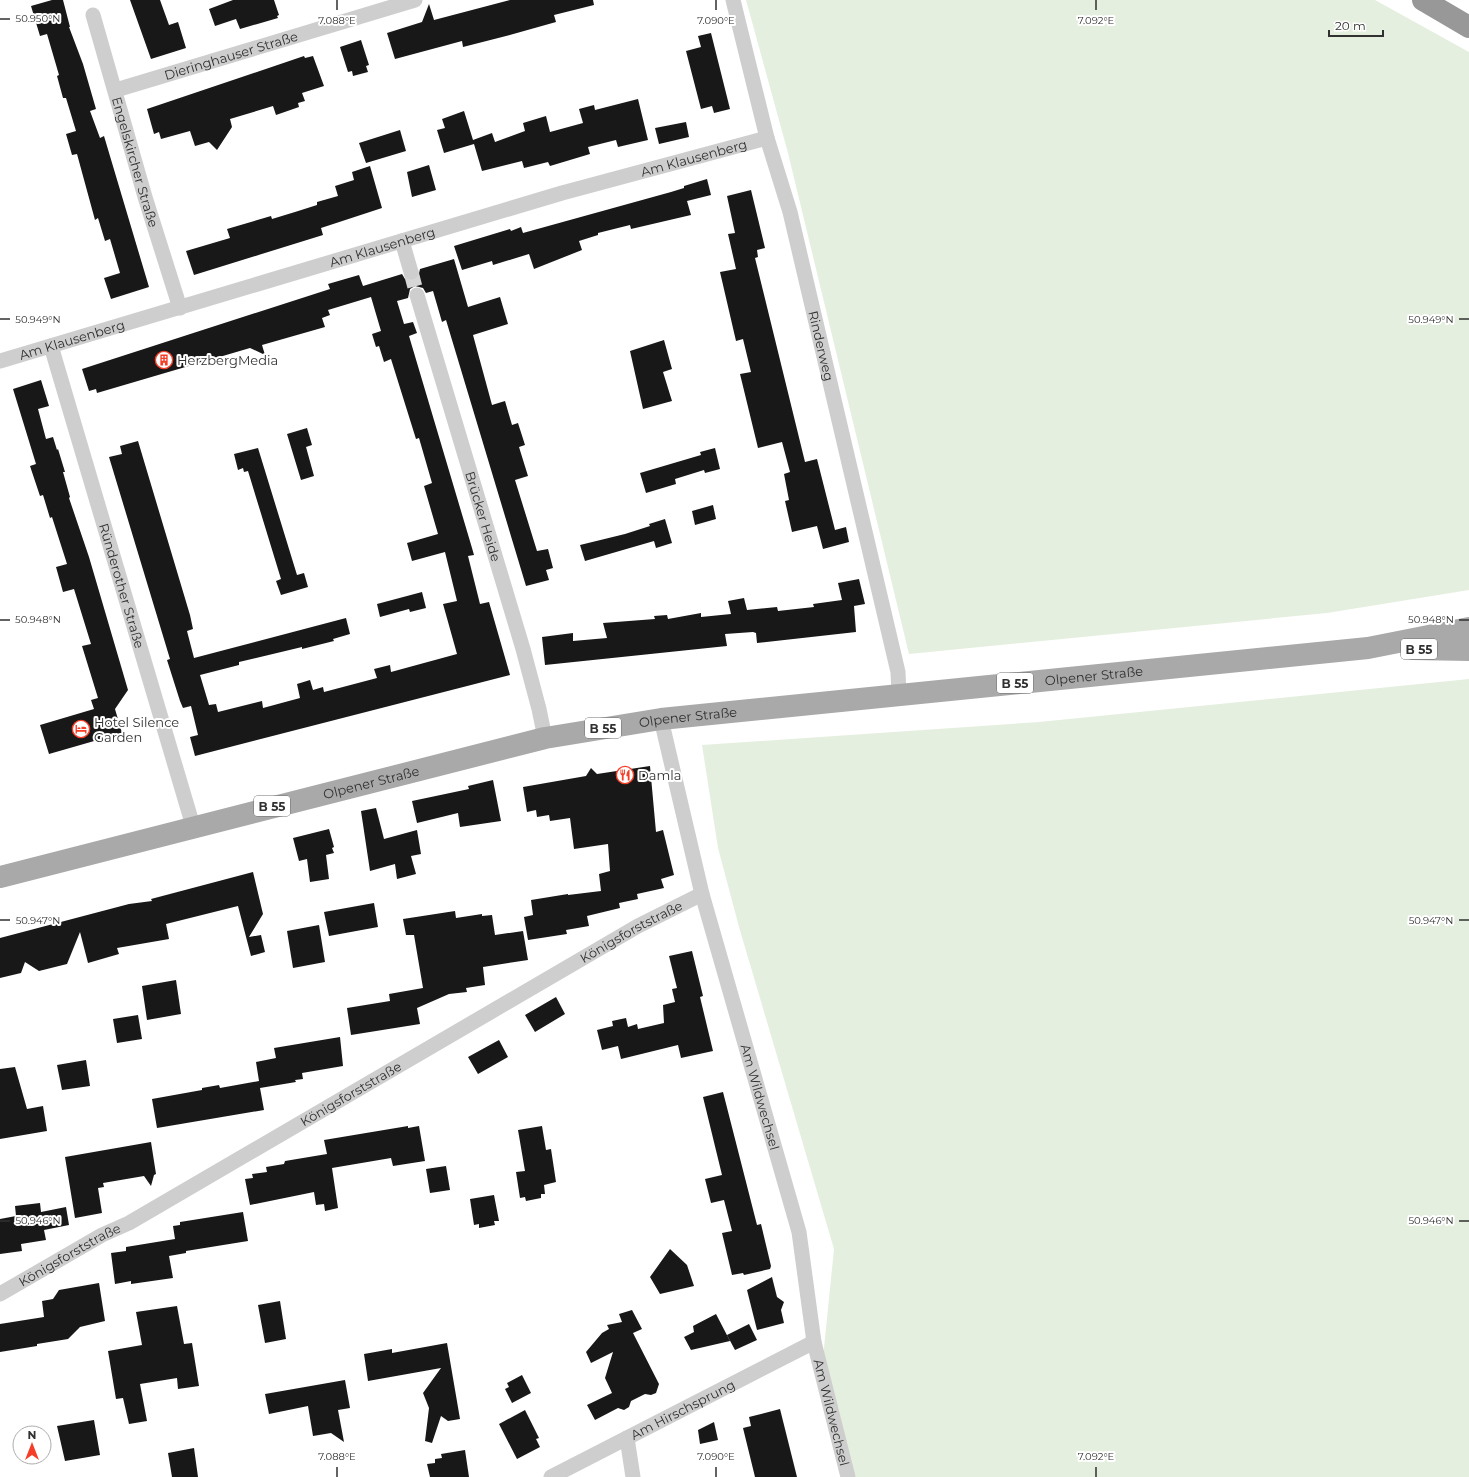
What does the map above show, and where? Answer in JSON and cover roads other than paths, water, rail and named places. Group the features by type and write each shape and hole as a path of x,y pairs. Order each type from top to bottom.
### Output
{"highway":[{"path":"1423,0 1469,27"}],"main road":[{"name":"Olpener Straße","path":"0,877 193,826 545,738 661,719 1368,648 1469,628"},
{"name":"Olpener Straße","path":"1368,648 1469,650"}],"street":[{"name":"Dieringhauser Straße","path":"116,90 415,0"},
{"name":"Rinderweg","path":"733,0 767,138 790,212 898,672 900,695"},
{"name":"Engelskircher Straße","path":"93,15 180,308"},
{"name":"Am Klausenberg","path":"0,361 562,192 767,138"},
{"path":"402,241 411,272"},
{"name":"Brücker Heide","path":"417,295 523,649 545,738"},
{"name":"Ründerother Straße","path":"51,346 193,826"},
{"name":"Am Wildwechsel","path":"661,719 702,894 798,1232 814,1342 848,1477"},
{"name":"Königsforststraße","path":"0,1294 102,1235 129,1223 638,926 702,894"},
{"name":"Am Hirschsprung","path":"551,1477 814,1342"},
{"path":"627,1438 633,1477"}],"tunnel":[{"path":"411,272 417,295"}],"place":[{"name":"HerzbergMedia","path":"164,360"},
{"name":"Hotel Silence Garden","path":"81,729"},
{"name":"Damla","path":"625,775"}]}
